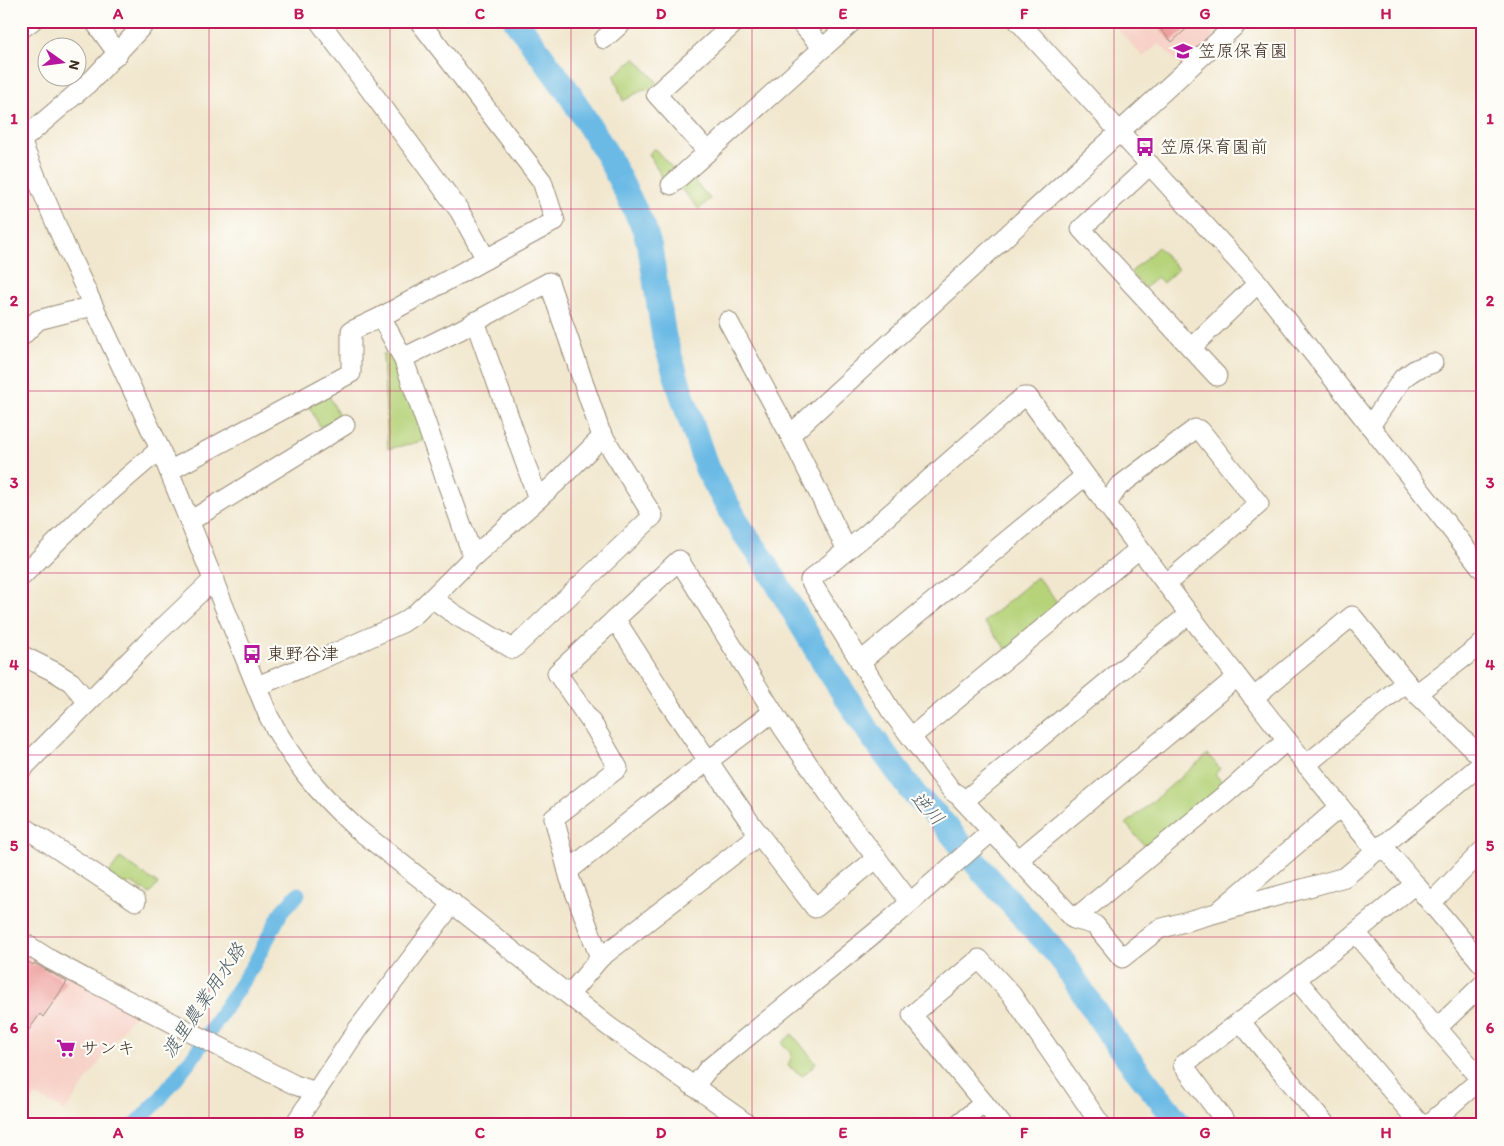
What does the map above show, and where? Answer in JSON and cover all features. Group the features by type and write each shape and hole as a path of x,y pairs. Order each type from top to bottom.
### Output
{"street":[{"path":"21,29 32,21"},
{"path":"94,21 118,54"},
{"path":"147,21 118,54 23,149 64,243 160,449 269,717 286,748 309,780 332,806 355,827 608,1026 749,1125"},
{"path":"319,21 459,210 486,259"},
{"path":"169,471 351,373 351,331 555,221 542,181 419,21"},
{"path":"604,39 624,21"},
{"path":"708,152 656,94 737,21"},
{"path":"799,21 823,48"},
{"path":"671,185 853,21"},
{"path":"1018,21 1258,283 1483,570"},
{"path":"790,435 1240,21"},
{"path":"1150,165 1081,229 1217,376"},
{"path":"403,358 550,282 600,431 653,516 513,649 454,614 432,598"},
{"path":"1191,348 1258,283"},
{"path":"21,337 38,320 93,306"},
{"path":"380,317 403,358 473,557"},
{"path":"728,321 790,435 847,550"},
{"path":"475,322 538,499"},
{"path":"1370,426 1403,378 1416,369 1433,363"},
{"path":"1483,763 1379,848 1345,877 1159,929 1122,958 1095,924 1074,920 1018,860 987,835 964,801 952,790 891,711 810,580 1023,397 1028,397 1139,549 1306,765 1340,807 1379,848 1414,884 1483,965"},
{"path":"190,521 345,425"},
{"path":"1106,505 1118,486 1195,429 1200,430 1259,504 1166,584"},
{"path":"257,686 402,623 414,615 473,557 556,483 603,436"},
{"path":"21,577 88,511 160,449"},
{"path":"860,662 1085,476"},
{"path":"910,737 1139,549"},
{"path":"600,958 568,870 554,818 618,768 595,728 557,673 679,560 773,712 842,813 910,902"},
{"path":"21,770 214,579"},
{"path":"964,801 1189,614"},
{"path":"1253,698 1352,616 1411,688 1483,759"},
{"path":"615,619 759,835 815,908 877,858"},
{"path":"1306,765 1411,688 1483,643"},
{"path":"21,655 71,682 88,702"},
{"path":"1018,860 1237,677"},
{"path":"568,870 655,800 773,712"},
{"path":"1074,920 1227,793 1287,740"},
{"path":"1216,913 1340,807"},
{"path":"21,825 136,901"},
{"path":"569,996 600,958 759,835"},
{"path":"694,1087 708,1069 789,1004 987,835"},
{"path":"1431,903 1483,850"},
{"path":"1228,1125 1182,1065 1356,933 1414,884"},
{"path":"294,1125 357,1030 453,903"},
{"path":"1356,933 1482,1078 1428,1125"},
{"path":"21,941 81,976 295,1085 316,1092"},
{"path":"1002,1125 912,1015 980,959 1011,994 1101,1125"},
{"path":"1296,978 1421,1125"},
{"path":"1437,1028 1483,984"},
{"path":"1240,1022 1326,1125"},
{"path":"957,1125 984,1103"}],"shaded area":[{"name":"笠原保育園","path":"1110,21 1201,21 1215,37 1183,68 1159,44 1143,57"},
{"name":"サンキ","path":"21,945 137,1010 65,1111 36,1096 21,1114"}],"green space":[{"path":"635,58 657,82 649,90 644,89 623,101 614,76"},
{"path":"654,148 675,171 664,181 649,154"},
{"path":"691,177 710,199 699,209 679,187"},
{"path":"1158,247 1178,269 1163,283 1157,277 1145,288 1130,273"},
{"path":"395,353 427,440 388,449 383,354"},
{"path":"329,396 340,417 320,427 309,406"},
{"path":"1037,577 1061,607 1008,651 984,622"},
{"path":"1208,754 1220,769 1215,774 1226,787 1149,851 1126,824"},
{"path":"120,858 158,884 150,894 133,883 122,884 108,875"},
{"path":"792,1034 816,1063 803,1076 788,1066 792,1055 782,1043"}],"building":[{"path":"1153,21 1195,21 1172,42"},
{"path":"21,956 33,965 34,963 67,982 43,1017 40,1014 21,1041"}],"waterway":[{"name":"逆川","path":"516,21 569,93 608,156 644,228 650,248 664,337 681,392 707,469 741,529 762,558 826,666 871,735 915,795 938,817 984,873 1060,957 1113,1039 1180,1125"},
{"name":"渡里農業用水路","path":"135,1125 159,1100 195,1054 254,964 282,911 298,894"}],"place":[{"name":"笠原保育園","path":"1183,51"},
{"name":"笠原保育園前","path":"1145,147"},
{"name":"東野谷津","path":"252,654"},
{"name":"サンキ","path":"66,1048"}]}
